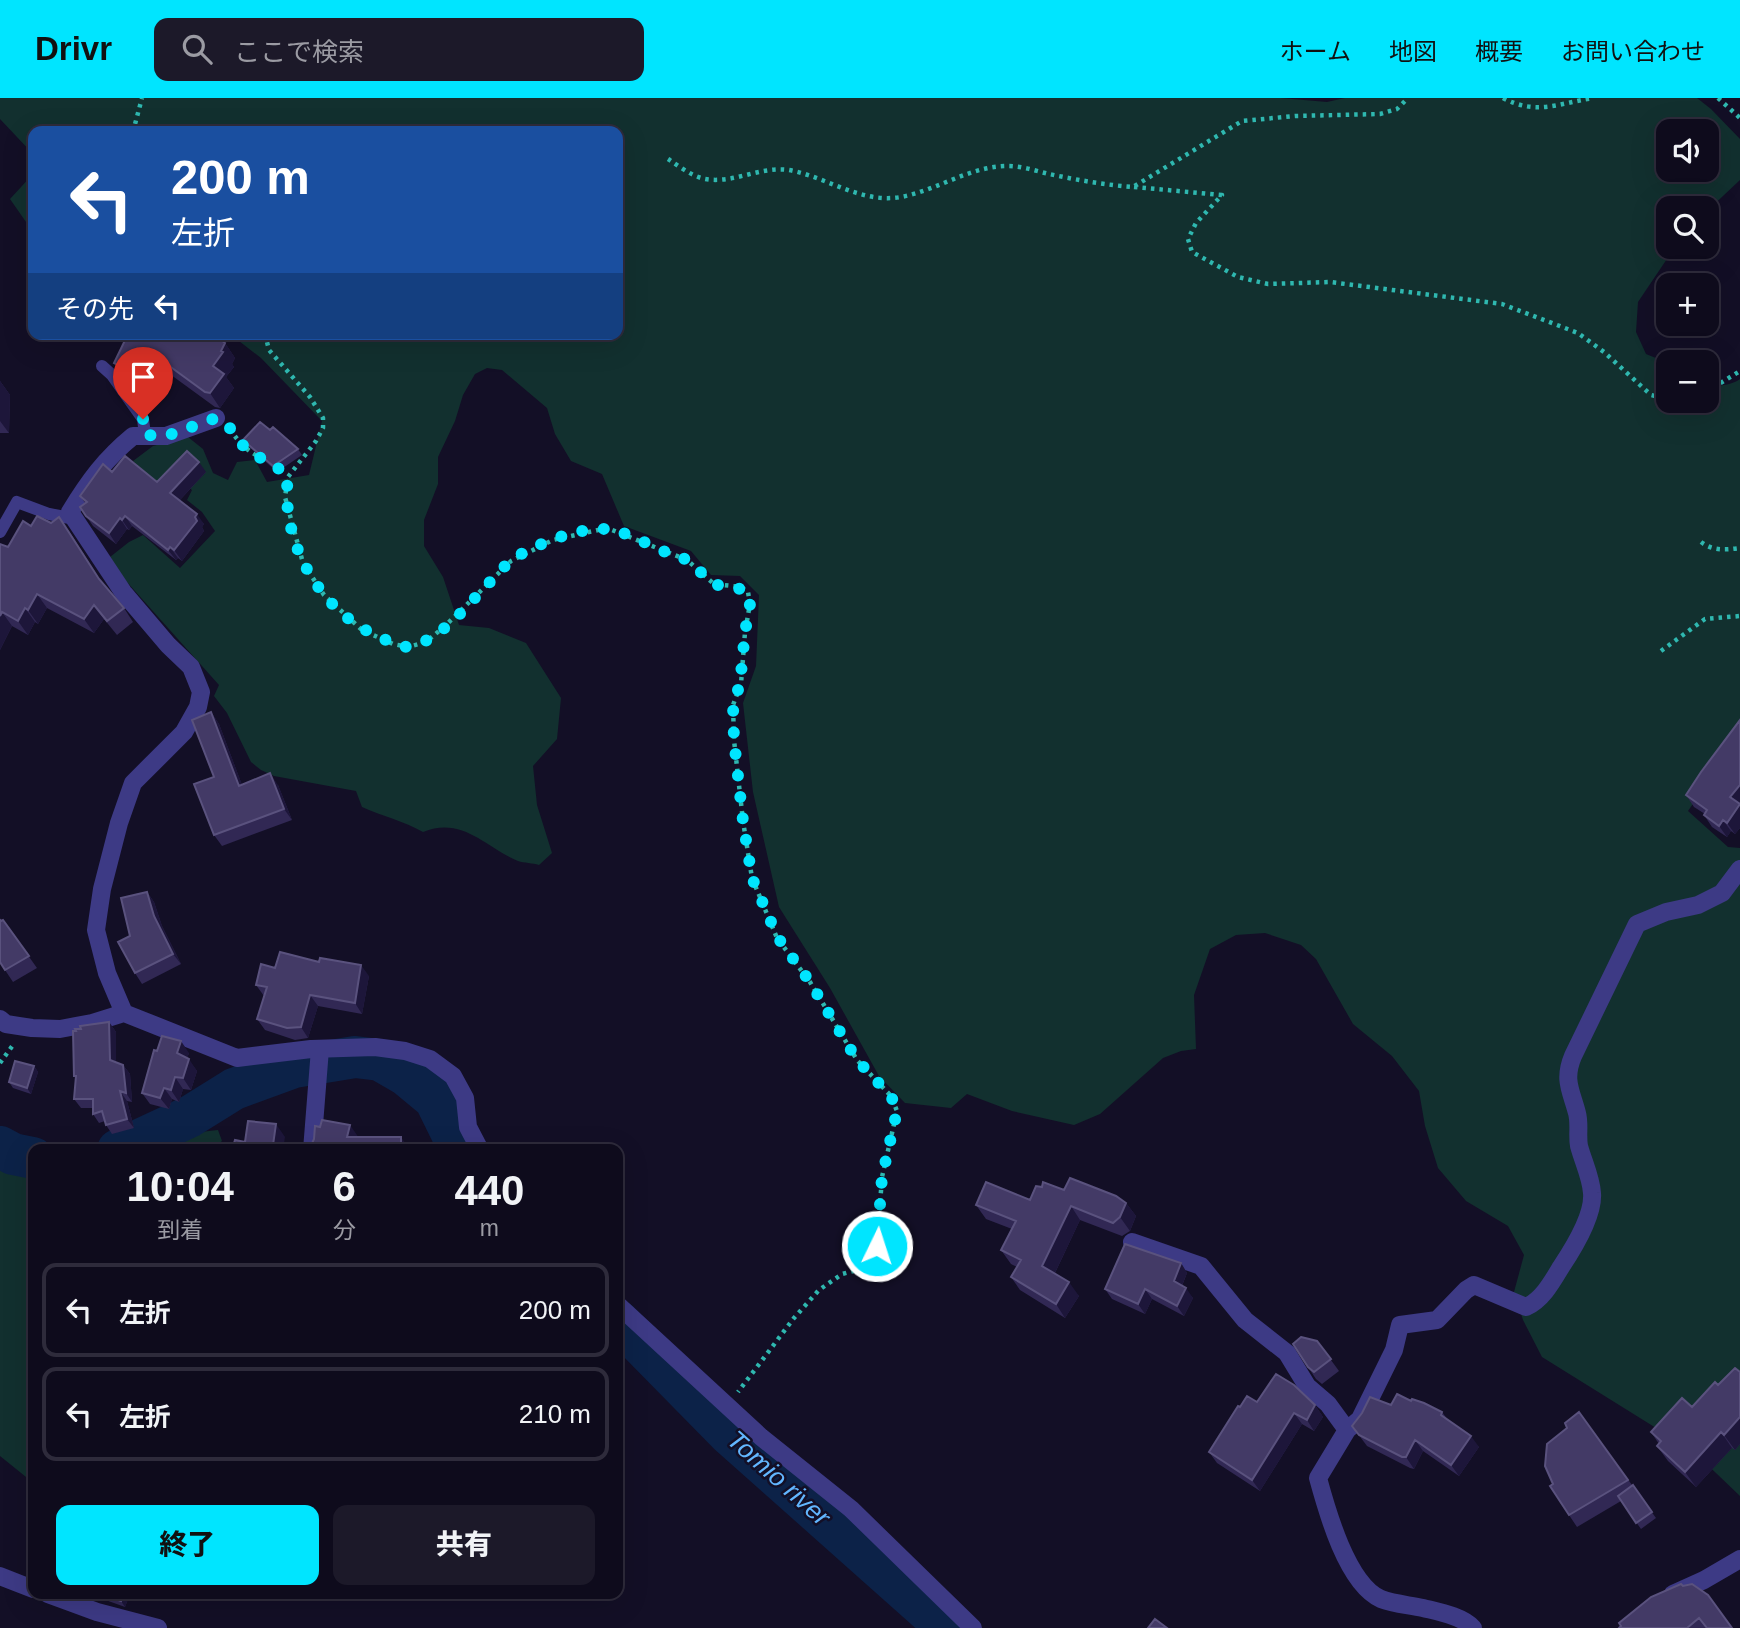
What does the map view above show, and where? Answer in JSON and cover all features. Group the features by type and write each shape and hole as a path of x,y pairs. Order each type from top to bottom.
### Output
{"street":[{"path":"124,1013 107,973 96,930 102,889 119,823 133,783 184,732 198,707 201,692 191,667 123,592 70,512 104,462 133,436 166,436 216,418"},
{"path":"1473,1628 1442,1612 1380,1598 1361,1583 1337,1536 1318,1478 1347,1430 1360,1419 1366,1408 1394,1350 1400,1325 1437,1320 1474,1285 1526,1307 1536,1303 1558,1272 1576,1245 1591,1205 1592,1194 1579,1143 1578,1119 1567,1081 1573,1056 1637,924 1666,912 1698,905 1721,893 1740,869"},
{"path":"0,1019 6,1024 60,1029 124,1013 237,1058 320,1049 375,1047 405,1051 430,1059 453,1076 465,1098 468,1127 477,1144"},
{"path":"312,1144 320,1049"},
{"path":"1132,1242 1201,1266 1245,1320 1287,1353 1307,1386 1328,1404 1347,1430"},
{"path":"623,1310 761,1437 851,1508 971,1627"},
{"path":"1650,1598 1677,1593 1740,1559"},
{"path":"0,1576 28,1587"},
{"path":"62,1599 97,1612 158,1628"}],"lane":[{"path":"102,366 112,375 143,419 145,435"},
{"path":"0,532 18,502 49,514 75,519"}],"path":[{"path":"135,126 142,98"},
{"path":"1133,187 1241,121 1380,114 1396,109 1408,98"},
{"path":"1503,98 1519,107 1533,108 1594,98"},
{"path":"1718,98 1740,118"},
{"path":"667,159 703,178 734,177 764,169 785,170 802,173 856,194 880,198 901,197 974,171 1008,166 1113,186 1222,195 1196,223 1188,239 1192,252 1238,277 1268,284 1353,284 1502,304 1578,333 1604,352 1651,395 1656,396"},
{"path":"266,340 269,350 323,415 323,425 316,441 288,477 285,497 303,563 312,580 340,611 354,620 362,630 393,644 408,647 426,642 511,561 553,540 607,528 687,560 714,584 741,587 748,593 750,604 740,684 733,705 734,740 752,878 778,938 810,982 857,1060 891,1096 897,1111 882,1177 874,1260 865,1268 842,1274 819,1290 794,1318 727,1407"},
{"path":"1719,384 1740,371"},
{"path":"216,418 228,425 238,441 255,456 270,461"},
{"path":"279,469 288,477"},
{"path":"1701,542 1708,547 1727,551 1740,548"},
{"path":"1661,651 1705,620 1740,616"}],"green space":[{"path":"0,98 1281,98 1327,102 1345,98 1697,98 1711,109 1740,139 1740,180 1719,200 1719,196 1656,196 1656,259 1667,259 1638,302 1636,332 1646,354 1656,358 1656,413 1719,413 1719,385 1740,379 1740,735 1688,811 1728,847 1740,848 1740,1496 1693,1451 1542,1357 1523,1320 1514,1292 1524,1255 1508,1226 1466,1201 1438,1168 1425,1126 1419,1091 1392,1056 1353,1024 1316,959 1301,945 1265,933 1236,935 1210,949 1194,995 1196,1049 1163,1058 1100,1114 1074,1125 1012,1111 967,1094 951,1108 905,1103 879,1076 830,988 779,907 753,792 743,703 756,666 759,595 740,576 711,575 691,551 624,526 602,474 571,461 555,434 547,408 502,370 487,368 475,374 463,395 455,421 438,457 438,484 424,520 424,546 443,577 459,625 489,628 526,643 561,698 557,739 533,766 537,805 552,853 539,865 518,861 462,831 437,828 423,832 362,807 356,791 274,776 251,762 227,713 214,696 219,685 126,581 110,557 143,535 180,568 215,531 202,512 187,500 192,490 174,476 160,486 133,461 153,446 188,437 203,449 213,473 228,480 237,462 255,460 267,482 309,475 322,421 261,358 238,340 623,340 623,126 28,126 28,149 0,119"},
{"path":"28,179 28,225 10,199"},
{"path":"218,1130 222,1141 218,1144 164,1144 184,1136"},
{"path":"0,1158 28,1166 28,1479 0,1456"}],"building":[{"path":"125,340 221,340 225,343 221,351 223,352 213,366 224,374 210,393 157,357 152,368 146,365 141,377 114,363"},
{"path":"260,422 270,430 273,427 298,449 273,466 243,440"},
{"path":"187,451 199,462 170,493 197,514 197,521 174,550 170,547 168,550 125,516 122,520 120,518 109,533 86,516 80,507 87,502 80,496 103,464 112,472 125,456 157,482"},
{"path":"37,516 51,523 59,517 99,579 124,608 107,621 94,605 84,619 37,594 18,621 2,612 0,616 0,544 8,547 23,521 31,526"},
{"path":"211,712 239,786 270,773 284,809 214,835 194,784 214,777 192,720"},
{"path":"1740,720 1740,785 1730,797 1740,804 1727,823 1723,820 1719,826 1704,815 1707,810 1686,795"},
{"path":"147,892 154,916 173,954 135,973 118,942 130,936 121,898"},
{"path":"0,920 3,920 29,956 5,970 0,962"},
{"path":"280,952 319,962 320,958 361,965 355,1003 310,995 301,1027 287,1028 257,1019 267,987 256,985 261,964 275,968"},
{"path":"109,1022 110,1060 123,1065 126,1093 120,1091 127,1119 106,1125 102,1111 93,1114 93,1099 74,1099 76,1076 73,1031 81,1029 80,1026"},
{"path":"162,1036 181,1041 177,1053 189,1059 183,1078 175,1077 171,1090 164,1088 160,1098 142,1093 154,1050 157,1051"},
{"path":"15,1061 34,1066 27,1088 9,1082"},
{"path":"322,1120 350,1125 347,1137 401,1137 401,1144 312,1144 315,1126 320,1127"},
{"path":"248,1121 276,1124 273,1144 234,1144 235,1140 245,1142"},
{"path":"1070,1178 1116,1196 1126,1203 1120,1217 1113,1223 1071,1206 1042,1266 1069,1282 1056,1304 1011,1277 1021,1260 1001,1250 1016,1221 976,1205 986,1182 1030,1200 1036,1186 1042,1187 1043,1182 1064,1190"},
{"path":"1125,1244 1181,1263 1174,1281 1186,1288 1177,1306 1145,1289 1138,1304 1105,1289"},
{"path":"1301,1337 1317,1341 1331,1359 1314,1372 1293,1344"},
{"path":"1735,1368 1740,1372 1740,1417 1724,1435 1721,1432 1685,1472 1657,1446 1661,1441 1651,1432 1682,1398 1692,1407 1715,1382 1718,1385"},
{"path":"1276,1374 1294,1385 1315,1405 1307,1420 1294,1413 1252,1480 1209,1452 1238,1406 1240,1407 1247,1396 1257,1402"},
{"path":"1397,1394 1442,1412 1441,1415 1471,1436 1451,1465 1415,1440 1406,1457 1402,1457 1359,1435 1352,1426 1370,1397 1391,1405"},
{"path":"1579,1412 1628,1480 1569,1515 1550,1486 1553,1484 1545,1466 1547,1444 1567,1428 1565,1423"},
{"path":"1633,1485 1652,1512 1636,1523 1618,1496"},
{"path":"1681,1584 1692,1584 1708,1595 1732,1628 1707,1628 1699,1618 1687,1628 1619,1628 1619,1623 1651,1597"},
{"path":"1155,1619 1167,1628 1148,1628"}],"waterway":[{"name":"Tomio river","path":"131,1144 189,1117 234,1089 294,1067 355,1057 380,1060 406,1075 435,1099 457,1144"},
{"name":"Tomio river","path":"0,1147 13,1154 28,1157"},
{"name":"Tomio river","path":"623,1326 729,1434 947,1628"}],"route":[{"path":"143,419 145,435 166,436 216,418 228,425 238,441 255,456 270,461 288,477 285,497 303,563 312,580 340,611 354,620 362,630 393,644 408,647 426,642 511,561 528,550 553,540 589,530 607,528 687,560 714,584 741,587 748,593 750,604 740,684 733,705 734,740 752,878 778,938 830,1012 857,1060 891,1096 897,1111 882,1177 877,1246"}]}
